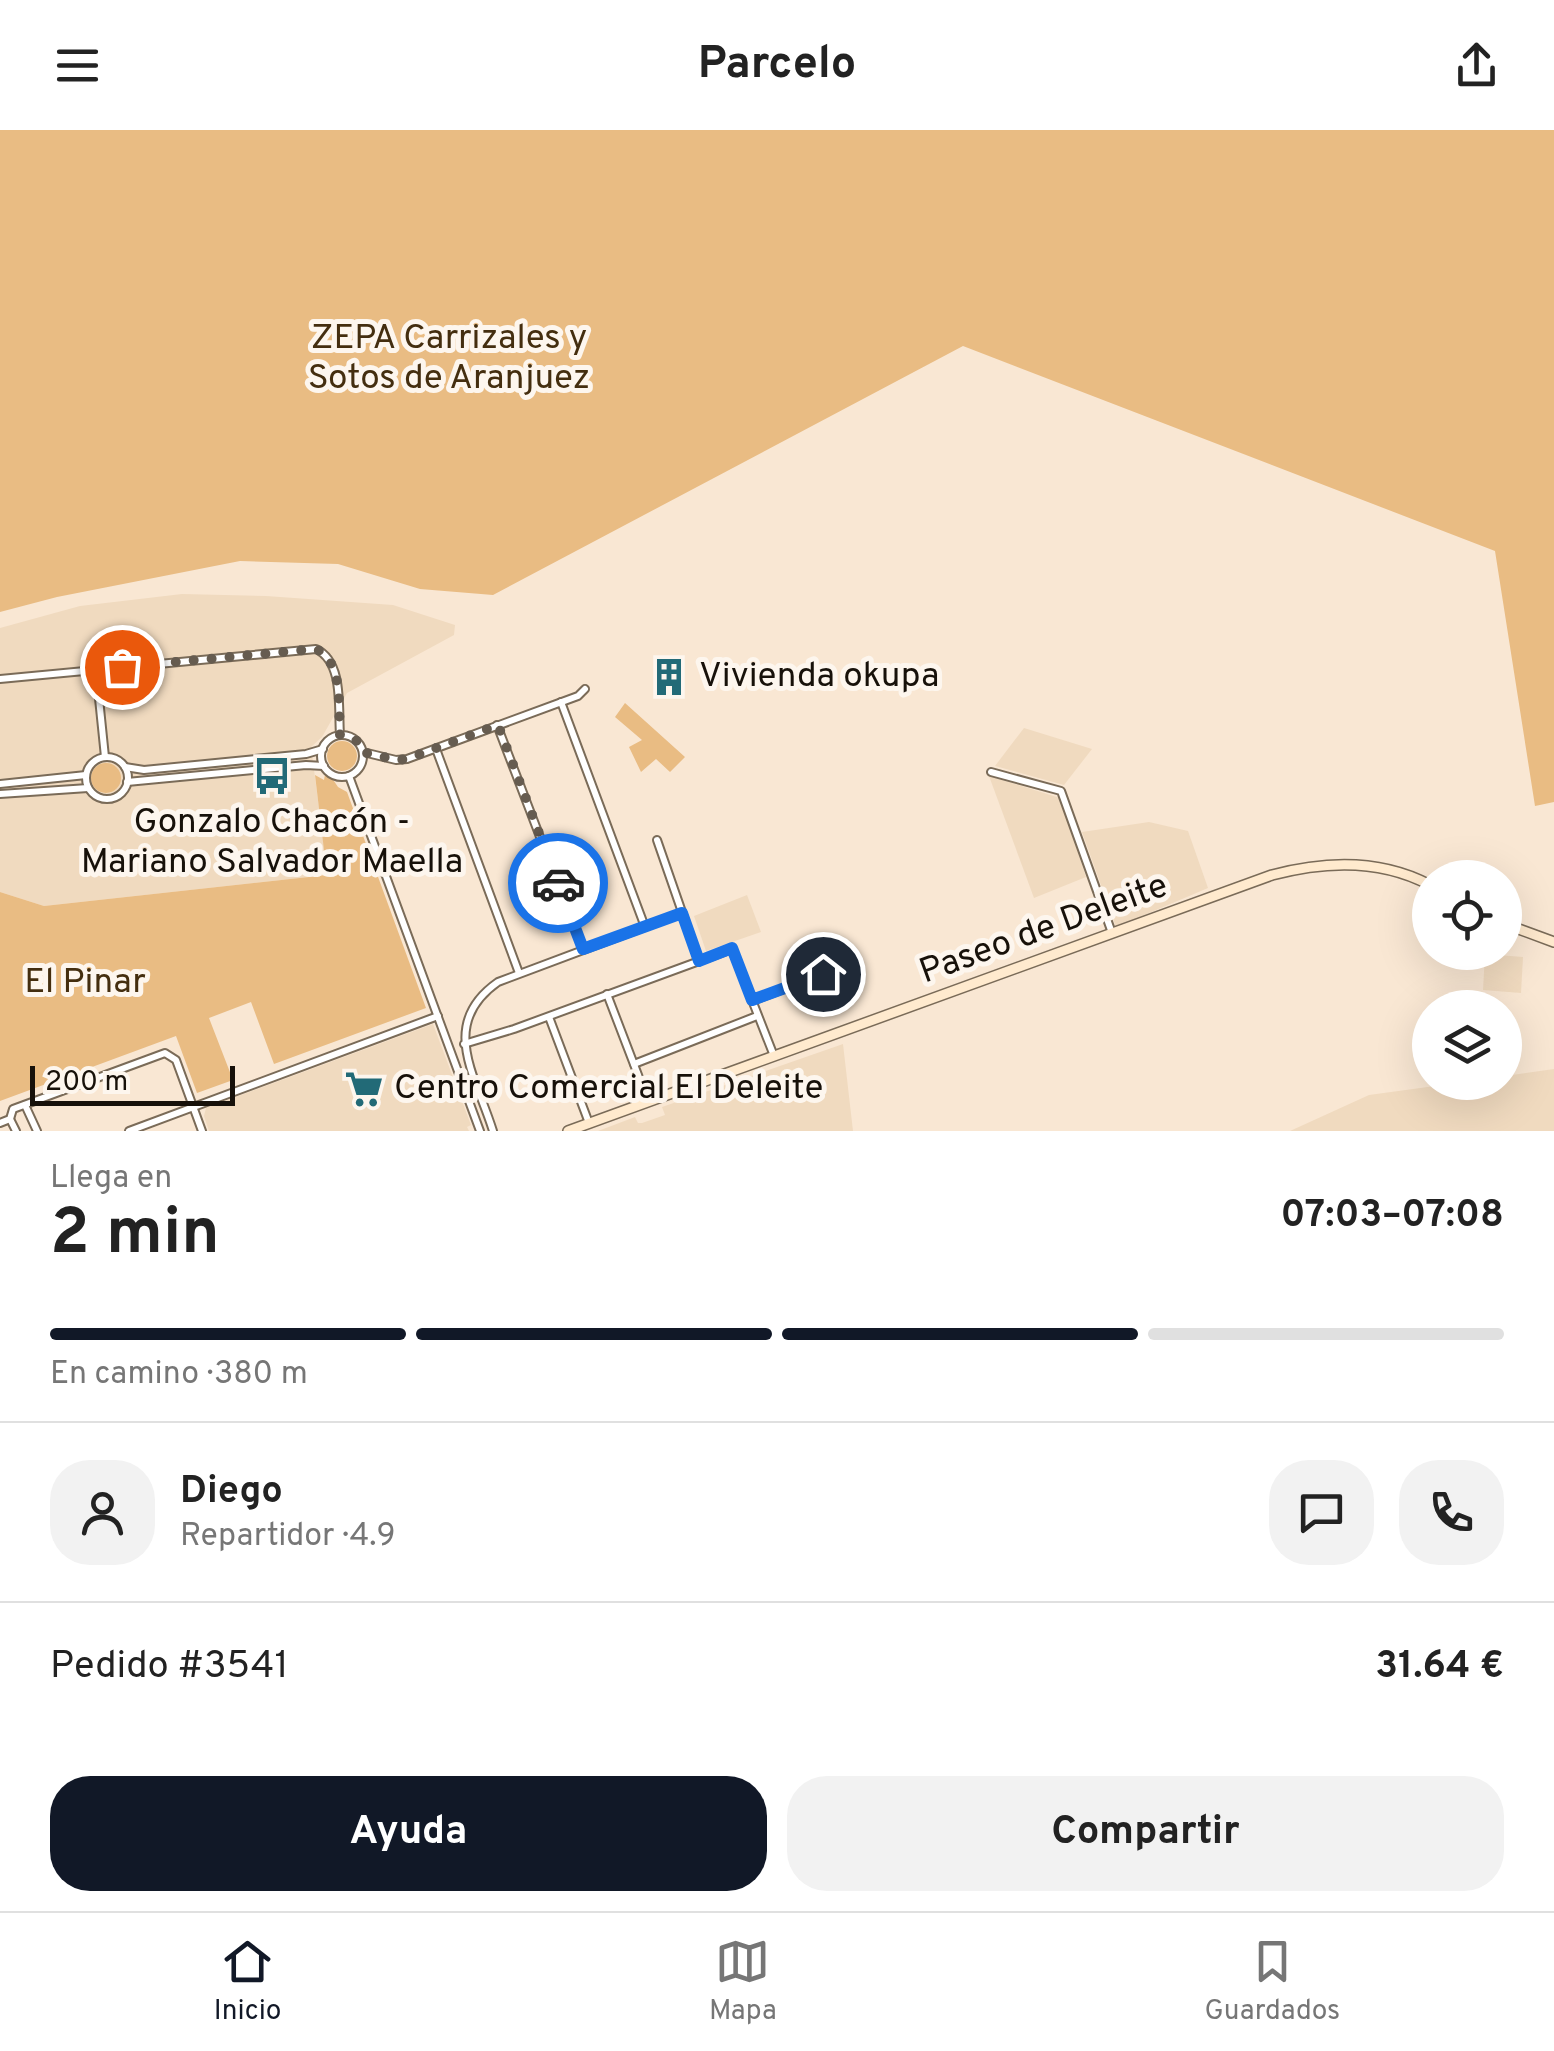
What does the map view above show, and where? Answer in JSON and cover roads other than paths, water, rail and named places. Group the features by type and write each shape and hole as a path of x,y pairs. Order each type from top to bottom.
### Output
{"main road":[{"name":"Paseo de Deleite","path":"568,1131 1236,887 1304,866 1376,867 1412,879"},
{"path":"1522,930 1554,942"}],"street":[{"path":"0,678 316,649 330,658 334,670 340,735"},
{"path":"96,669 105,757"},
{"path":"362,752 396,760 578,696 585,689"},
{"path":"561,702 645,926"},
{"path":"498,725 583,949"},
{"path":"124,767 144,770 306,754 322,749 340,735 357,741 362,752 359,768 349,776 332,774 324,766 322,749"},
{"path":"436,748 520,974"},
{"path":"116,759 124,767 127,782 120,794 109,799 96,796 88,788 86,775 94,761 116,759"},
{"path":"127,782 306,764 324,766"},
{"path":"992,772 1061,792 1112,934"},
{"path":"0,784 86,775"},
{"path":"349,776 480,1131"},
{"path":"0,794 88,788"},
{"path":"657,840 699,961"},
{"path":"493,1131 464,1044 465,1023 482,996 498,982 682,913"},
{"path":"464,1044 474,1044 732,948 774,1056"},
{"path":"752,1000 823,974"},
{"path":"607,994 648,1101"},
{"path":"129,1131 438,1016"},
{"path":"549,1016 589,1123"},
{"path":"634,1064 758,1016"},
{"path":"16,1131 10,1119 13,1109 159,1054 170,1054 176,1060 202,1131"},
{"path":"25,1104 36,1131"},
{"path":"0,1122 10,1119"}],"place":[{"name":"Vivienda okupa","path":"669,677"},
{"name":"Gonzalo Chacón - Mariano Salvador Maella","path":"272,776"},
{"name":"Centro Comercial El Deleite","path":"364,1089"}],"park label":[{"name":"ZEPA Carrizales y Sotos de Aranjuez","path":"449,359"},
{"name":"El Pinar","path":"85,983"}]}
